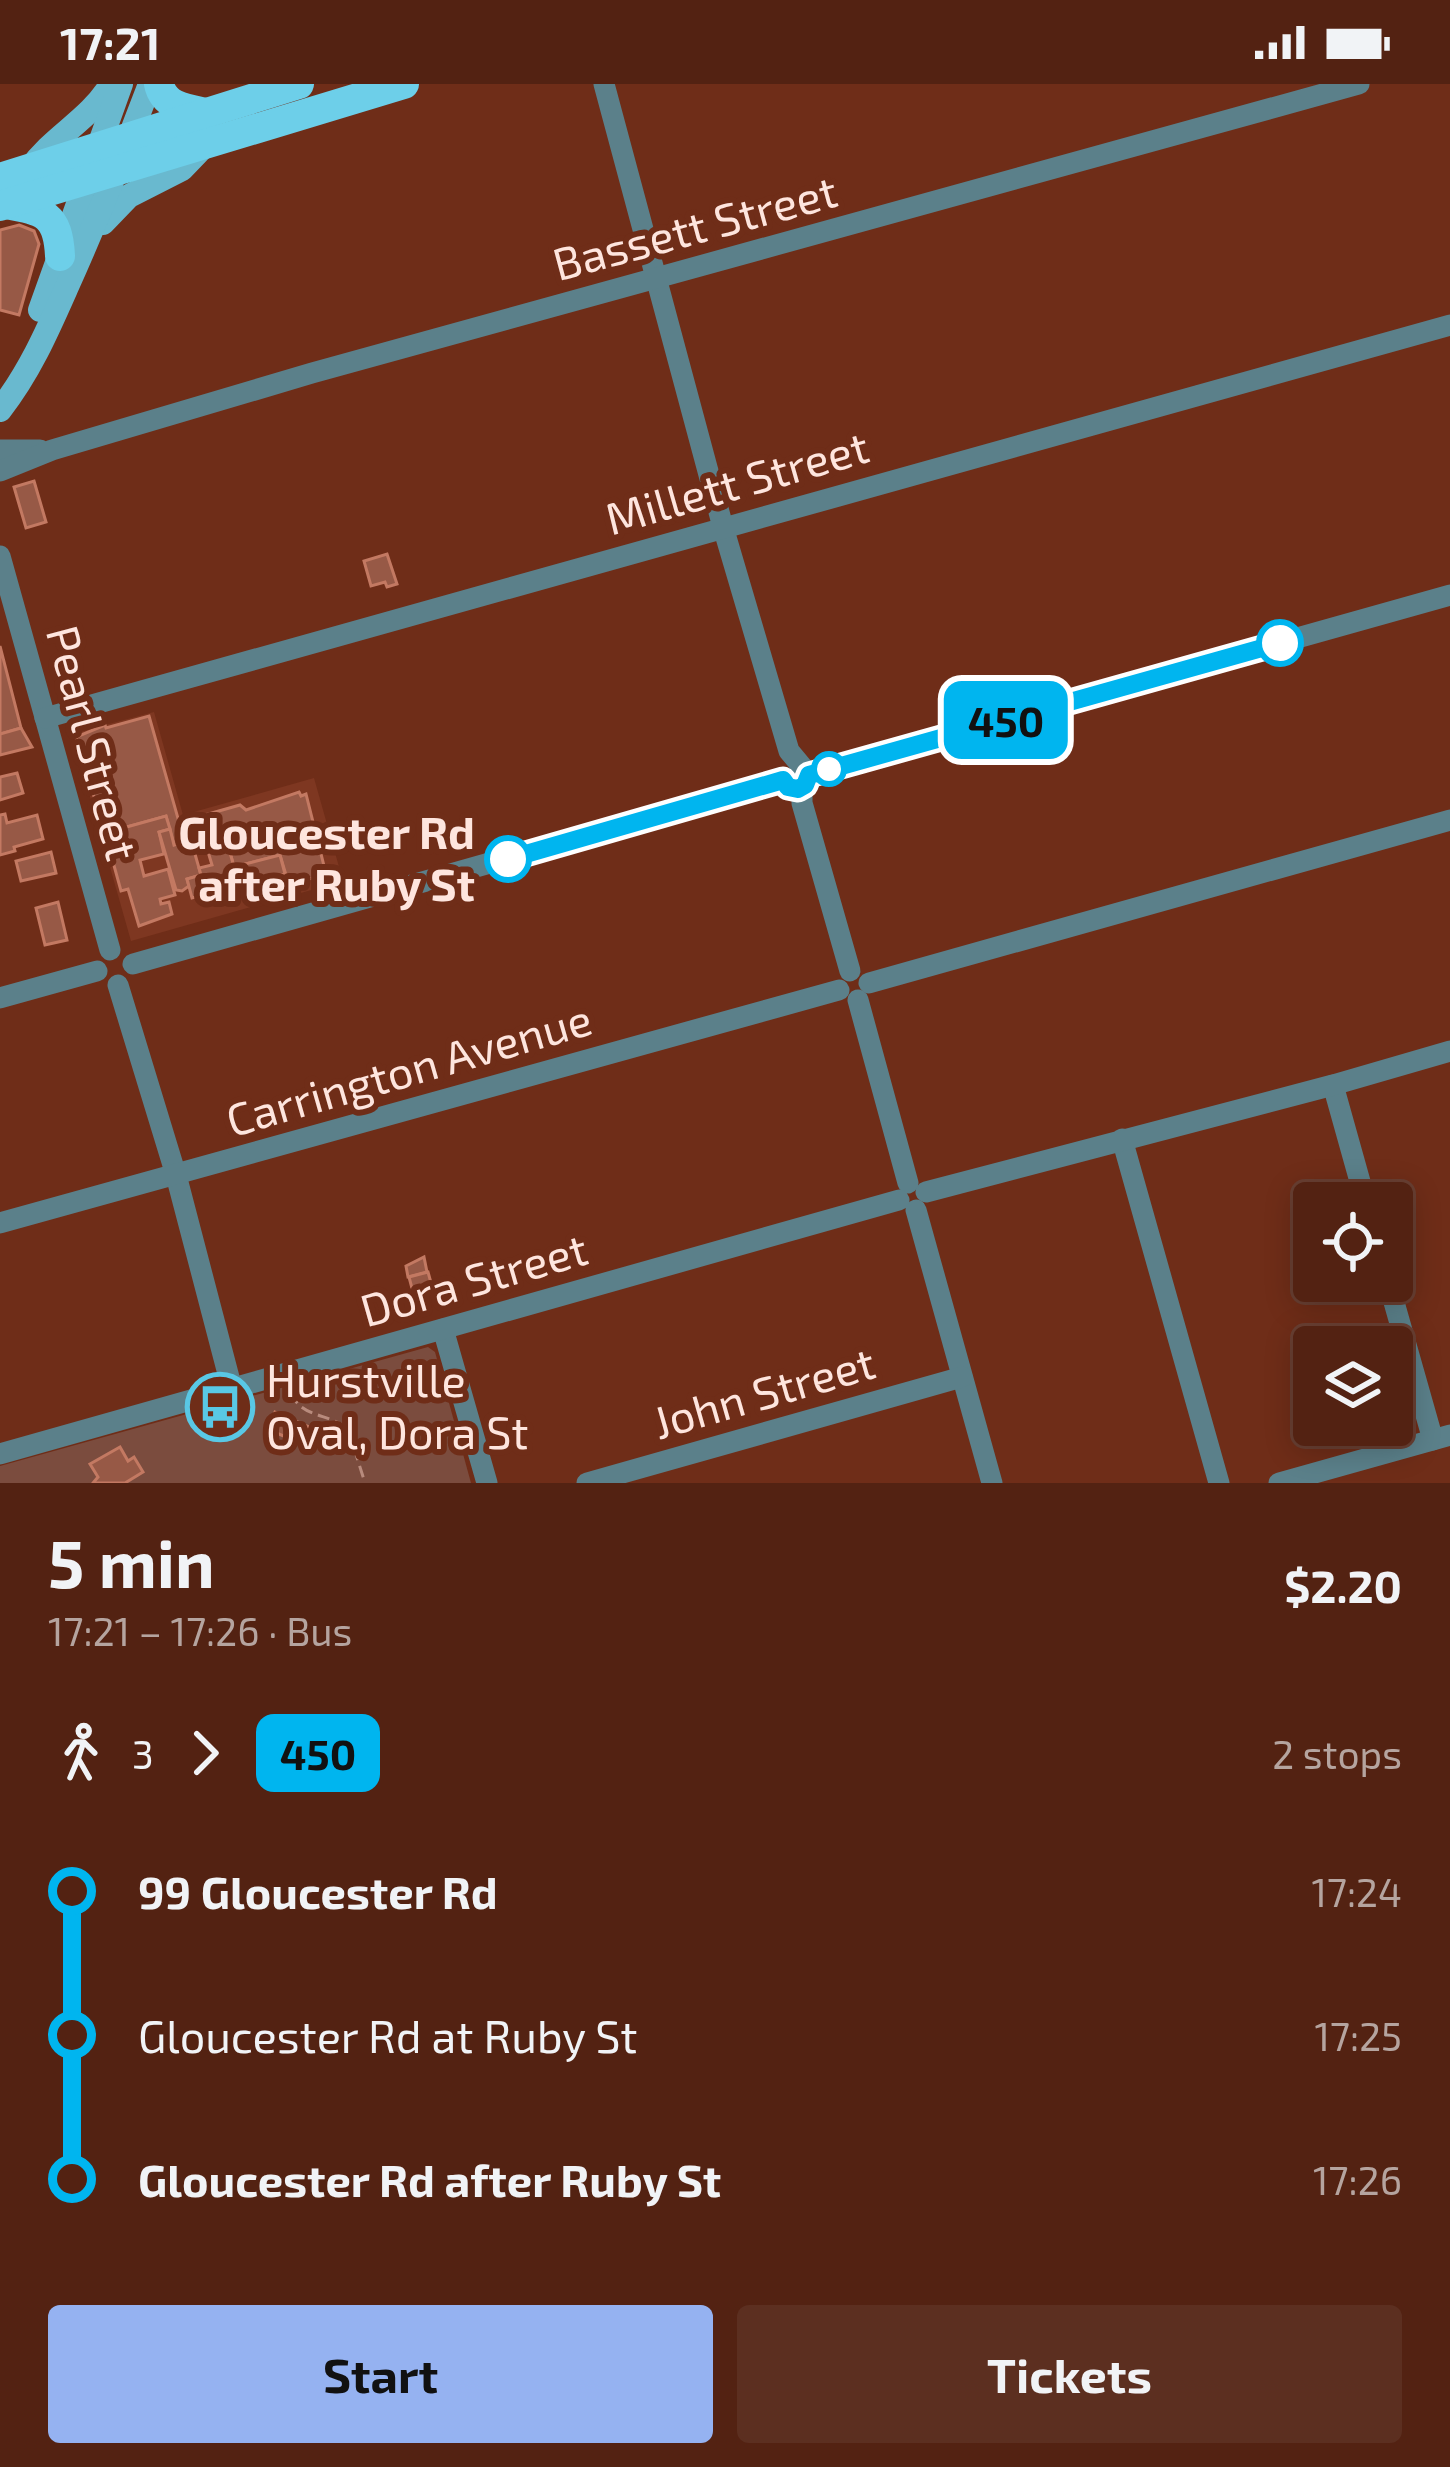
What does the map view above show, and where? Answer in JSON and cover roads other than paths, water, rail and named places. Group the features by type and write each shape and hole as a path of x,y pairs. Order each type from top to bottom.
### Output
{"highway":[{"path":"154,84 207,128"},
{"path":"9,190 207,128 299,84"},
{"path":"9,190 84,182 128,140 207,128 401,84"},
{"path":"9,190 53,221 72,253"}],"main road":[{"path":"9,190 46,146 87,115 111,84"},
{"path":"0,410 22,382 72,253 106,161 121,84"},
{"path":"128,140 154,84"},
{"path":"72,253 129,196 182,169 207,128"},
{"path":"0,400 72,253 84,182"}],"street":[{"path":"604,84 723,527 797,776 992,1483"},
{"name":"Bassett Street","path":"0,471 52,450 313,373 1359,84"},
{"name":"Millett Street","path":"45,718 1450,325"},
{"name":"Bassett Street","path":"0,450 52,450"},
{"name":"Pearl Street","path":"0,556 110,950"},
{"path":"133,964 1450,595"},
{"name":"Carrington Avenue","path":"0,1223 1450,820"},
{"path":"110,950 122,951 133,964 128,980 118,985 103,980 98,970 99,960 110,950"},
{"path":"0,998 98,970"},
{"path":"118,985 176,1175 232,1389"},
{"name":"Dora Street","path":"0,1454 912,1196 1450,1051"},
{"path":"1334,1085 1360,1182"},
{"path":"1122,1139 1219,1483"},
{"path":"1279,1483 1441,1437 1395,1302"},
{"path":"443,1329 487,1483"},
{"name":"John Street","path":"587,1483 962,1377"}],"place":[{"name":"Gloucester Rd after Ruby St","path":"508,859"},
{"name":"Hurstville Oval, Dora St","path":"220,1407"}]}
